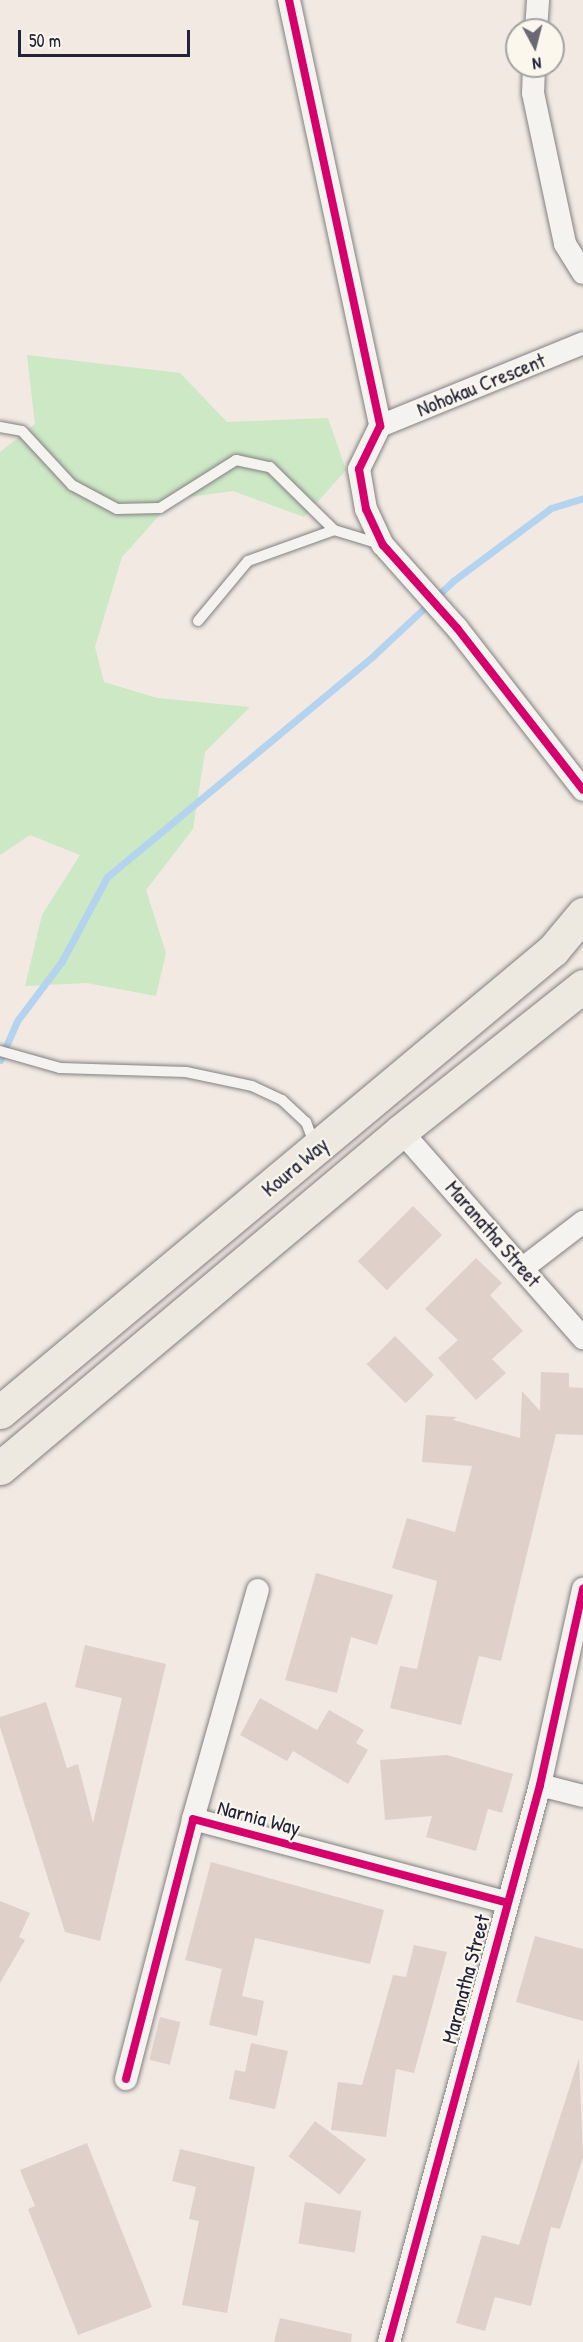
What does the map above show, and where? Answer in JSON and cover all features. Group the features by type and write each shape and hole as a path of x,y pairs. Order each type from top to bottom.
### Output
{"highway":[{"name":"Koura Way","path":"0,1412 552,950 583,914"},
{"name":"Koura Way","path":"0,1468 401,1131 583,986"}],"street":[{"path":"289,0 380,426 359,469 366,509 383,545 457,628 583,790"},
{"path":"537,18 538,0"},
{"path":"534,78 533,93 566,244 583,273"},
{"name":"Nohokau Crescent","path":"380,426 583,343"},
{"name":"Maranatha Street","path":"401,1131 524,1268 583,1338"},
{"path":"524,1268 583,1222"},
{"name":"Maranatha Street","path":"389,2342 506,1902 540,1785 583,1589"},
{"path":"194,1820 258,1590"},
{"path":"540,1785 583,1796"},
{"name":"Narnia Way","path":"126,2079 194,1820 506,1902"}],"lane":[{"path":"0,427 22,431 72,485 117,509 160,508 236,460 270,467 334,530 383,545"},
{"path":"198,621 248,561 334,530"},
{"path":"5,1053 60,1068 186,1072 252,1086 282,1100 306,1122 316,1148"}],"green space":[{"path":"27,355 180,373 227,422 328,418 346,470 304,517 233,491 174,499 122,557 95,647 104,682 157,698 250,707 205,752 193,829 146,890 166,953 156,996 87,983 25,986 42,915 80,855 30,835 0,855 0,452 35,424"}],"building":[{"path":"413,1206 442,1235 387,1290 358,1261"},
{"path":"476,1258 502,1283 490,1295 523,1331 492,1359 506,1373 476,1400 438,1358 458,1340 425,1309"},
{"path":"395,1336 434,1375 406,1403 367,1364"},
{"path":"541,1372 569,1373 569,1387 583,1388 583,1435 556,1434 501,1661 479,1656 461,1725 390,1708 400,1666 417,1669 437,1581 392,1568 407,1518 455,1532 472,1466 422,1462 426,1415 457,1417 453,1420 520,1438 522,1391 540,1411"},
{"path":"316,1573 393,1595 377,1645 351,1637 337,1693 285,1680"},
{"path":"85,1645 166,1664 100,1941 65,1932 0,1727 0,1717 46,1702 67,1768 78,1764 93,1823 122,1698 75,1687"},
{"path":"260,1698 317,1730 329,1710 364,1730 356,1743 368,1750 348,1784 293,1751 287,1761 240,1735"},
{"path":"447,1755 513,1774 502,1813 488,1809 476,1851 426,1837 432,1816 385,1820 380,1760"},
{"path":"211,1862 384,1910 370,1964 255,1938 242,1996 264,2001 257,2036 209,2025 222,1969 185,1960"},
{"path":"0,1901 30,1913 19,1937 25,1940 0,1983"},
{"path":"535,1936 583,1949 583,2021 516,2002"},
{"path":"414,1945 447,1952 414,2073 396,2069 386,2137 331,2130 338,2082 362,2085 393,1975 406,1977"},
{"path":"160,2017 180,2022 170,2065 149,2060"},
{"path":"251,2043 288,2051 275,2109 229,2099 235,2070 245,2072"},
{"path":"579,2058 583,2157 560,2229 551,2227 531,2306 495,2297 485,2331 456,2323 482,2235 519,2245"},
{"path":"315,2121 366,2160 340,2195 289,2156"},
{"path":"87,2143 152,2307 78,2335 28,2209 35,2206 20,2170"},
{"path":"180,2149 255,2167 227,2313 182,2305 199,2221 189,2219 196,2187 172,2181"},
{"path":"305,2202 361,2211 355,2252 298,2243"},
{"path":"280,2318 352,2334 351,2342 274,2342"}],"waterway":[{"path":"0,1060 17,1021 62,961 107,877 374,655 453,581 551,508 583,498"}],"cycle path":[{"path":"289,0 380,426 359,469 366,509 383,545 457,628 583,790"},
{"path":"389,2342 540,1785 583,1589"},
{"path":"126,2079 193,1819 505,1902"}]}
